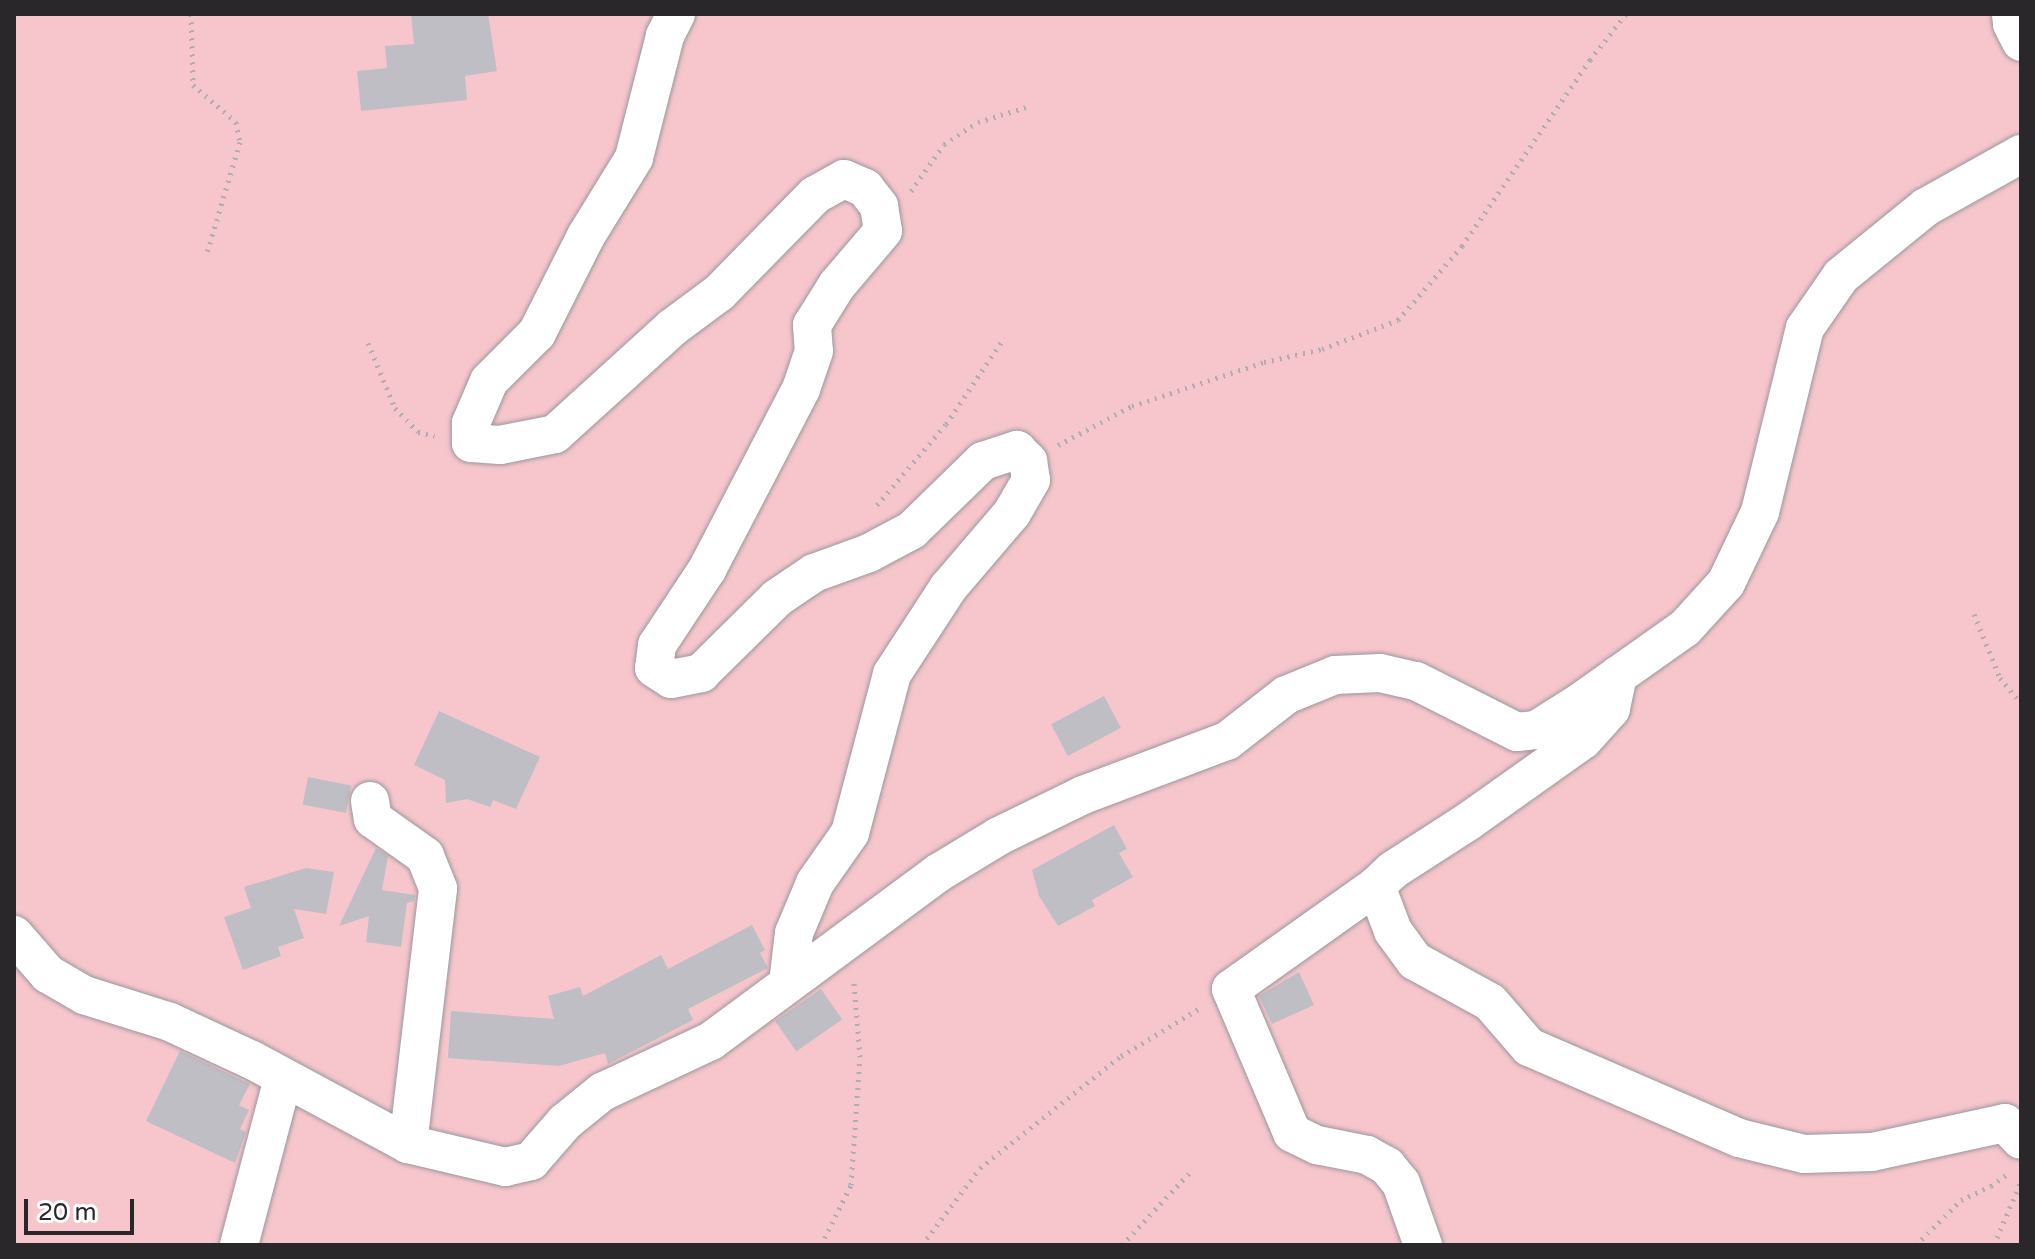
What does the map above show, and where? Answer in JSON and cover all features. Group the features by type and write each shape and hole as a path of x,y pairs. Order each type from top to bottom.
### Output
{"street":[{"path":"676,14 665,36 634,158 586,236 537,333 489,381 471,423 471,443 500,445 555,434 592,405 673,327 719,293 815,195 844,179 865,188 879,206 883,231 837,285 812,325 814,351 801,389 708,568 657,645 654,668 671,679 701,673 777,598 814,573 869,553 912,530 983,461 1017,450 1028,461 1031,480 1012,513 948,588 892,674 850,833 815,883 799,920 794,933 788,983"},
{"path":"2011,14 2012,24 2021,42"},
{"path":"14,935 48,974 84,995 170,1022 408,1144 505,1167 531,1161 565,1122 602,1092 711,1041 938,873 999,836 1083,795 1227,741 1286,695 1335,675 1380,673 1416,681 1517,732 1536,730 1618,675 1685,628 1726,583 1760,512 1805,328 1841,276 1926,207 2021,154"},
{"path":"1423,1245 1401,1183 1387,1166 1367,1155 1317,1145 1292,1133 1231,989 1376,886 1393,870 1469,821 1583,740 1611,709 1618,675"},
{"path":"370,801 373,819 425,856 438,889 408,1144"},
{"path":"1376,886 1393,931 1415,961 1490,1002 1529,1047 1739,1138 1804,1154 1872,1152 2005,1123 2016,1156"},
{"path":"239,1245 283,1078"}],"path":[{"path":"191,14 193,85 236,122 240,142 207,253"},
{"path":"1028,461 1132,406 1264,362 1322,349 1398,320 1462,246 1626,14"},
{"path":"883,231 944,144 978,122 1030,106"},
{"path":"875,507 946,424 1004,338"},
{"path":"368,343 395,408 418,432 471,443"},
{"path":"1974,614 2000,678 2021,703"},
{"path":"821,1245 851,1185 858,1122 860,1057 854,983 842,946"},
{"path":"922,1245 980,1168 1121,1056 1231,989"},
{"path":"1916,1245 1961,1200 1991,1186 2016,1156"},
{"path":"1122,1245 1193,1169"},
{"path":"1994,1245 2021,1181"}],"shaded area":[{"path":"14,14 2021,14 2021,1245 14,1245"}],"building":[{"path":"411,14 488,14 497,71 465,76 467,100 361,111 357,71 387,68 385,46 414,44"},
{"path":"1104,696 1121,728 1068,756 1051,724"},
{"path":"439,711 540,757 516,809 493,800 490,807 467,799 446,803 445,780 414,765"},
{"path":"308,777 351,785 346,813 303,804"},
{"path":"1114,825 1127,849 1119,853 1133,877 1092,900 1095,906 1058,926 1039,896 1032,870"},
{"path":"376,848 388,856 382,890 415,895 414,901 407,903 401,947 366,942 369,916 339,926"},
{"path":"306,868 334,872 326,914 294,909 304,938 278,947 281,956 243,970 224,917 251,908 244,887"},
{"path":"752,925 765,950 760,953 768,968 688,1009 693,1020 608,1064 605,1053 559,1066 448,1058 451,1011 554,1019 548,996 580,987 583,996 661,955 668,969"},
{"path":"1299,972 1314,1005 1272,1024 1259,996"},
{"path":"821,989 842,1019 796,1051 775,1021"},
{"path":"180,1051 250,1084 239,1105 249,1110 240,1129 246,1132 235,1163 146,1121"}]}
